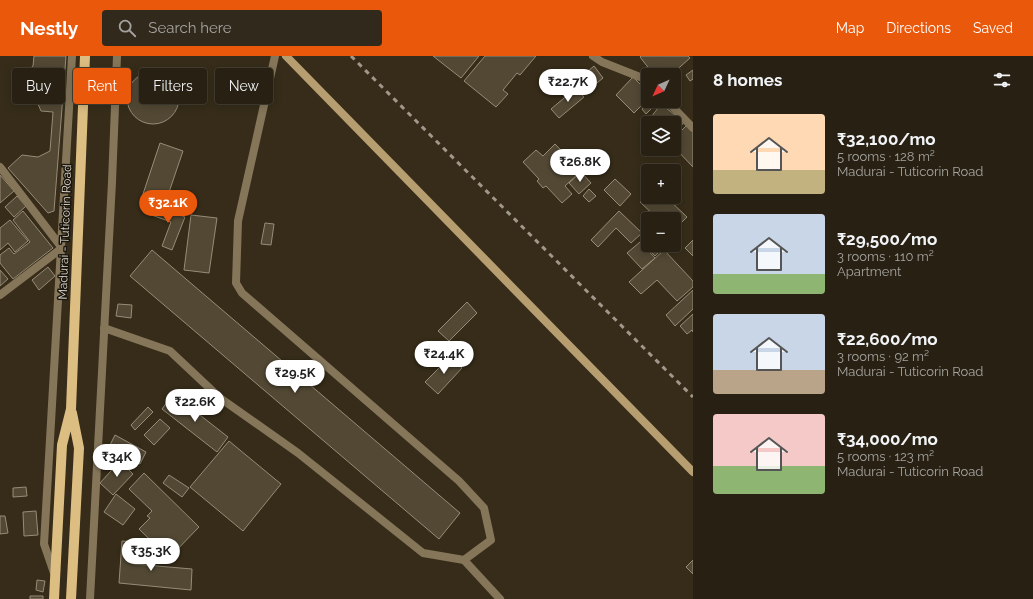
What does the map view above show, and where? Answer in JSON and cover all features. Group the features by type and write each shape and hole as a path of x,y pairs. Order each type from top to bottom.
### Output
{"main road":[{"name":"Madurai - Tuticorin Road","path":"54,599 62,445 71,409 85,56"},
{"name":"Madurai - Tuticorin Road","path":"71,409 79,448 71,599"}],"street":[{"path":"55,576 44,544 72,56"},
{"path":"90,599 117,56"},
{"path":"275,56 238,220 236,284 242,293 459,480 484,508 491,540 464,560"},
{"path":"286,56 693,472"},
{"path":"593,56 602,62 641,77"},
{"path":"674,108 693,128"},
{"path":"0,167 62,248"},
{"path":"0,295 62,248"},
{"path":"104,328 170,351 220,398 298,453 423,553 464,560 500,599"}],"building":[{"path":"34,56 66,56 65,69 31,68 33,66"},
{"path":"433,56 479,56 461,78"},
{"path":"485,56 536,56 520,75 517,73 503,90 508,94 496,107 464,81"},
{"path":"688,56 690,58 679,68 649,68 640,57"},
{"path":"594,66 603,78 585,93 575,82"},
{"path":"693,70 693,79 690,81 686,75"},
{"path":"138,76 139,104 179,104 172,117 158,124 148,124 134,117 127,104 131,104 131,83"},
{"path":"633,77 641,85 641,106 634,113 616,95"},
{"path":"576,88 584,97 559,118 551,109"},
{"path":"38,104 62,104 54,211 48,213 8,168 22,155 38,157 50,151 53,112 41,111"},
{"path":"643,108 652,108 646,114 642,109"},
{"path":"658,108 666,108 676,116 652,116"},
{"path":"687,125 693,131 693,167 681,154 681,131"},
{"path":"160,143 183,151 165,204 142,197"},
{"path":"555,144 581,171 565,186 572,194 562,203 546,186 543,188 537,181 539,179 523,162 536,150 543,156"},
{"path":"581,172 591,183 579,194 569,183"},
{"path":"0,175 14,191 0,203"},
{"path":"615,179 631,194 620,206 604,190"},
{"path":"589,189 596,196 589,202 583,196"},
{"path":"17,196 26,206 14,217 5,207"},
{"path":"150,203 185,217 172,250 162,246 171,222 146,213"},
{"path":"642,204 673,204 687,217 681,223 681,212 651,212"},
{"path":"23,211 53,248 13,279 0,263 0,255 9,248 14,254 30,242 13,220"},
{"path":"619,211 641,232 641,234 631,243 616,228 598,247 591,240"},
{"path":"191,215 217,218 209,273 184,270"},
{"path":"10,220 28,241 15,252 8,243 0,250 0,228"},
{"path":"265,223 274,224 271,245 261,244"},
{"path":"693,240 693,256 685,248"},
{"path":"640,242 641,252 649,252 655,258 642,269 627,253"},
{"path":"152,250 460,513 439,539 130,276"},
{"path":"651,252 659,252 655,256"},
{"path":"662,252 666,252 693,281 693,287 677,301 657,280 641,294 629,282"},
{"path":"48,267 55,276 39,290 32,280"},
{"path":"0,270 8,279 0,286"},
{"path":"693,290 693,309 675,326 666,315"},
{"path":"467,302 477,313 449,341 438,331"},
{"path":"118,304 132,305 131,318 116,316"},
{"path":"693,314 693,332 692,330 687,334 680,326"},
{"path":"450,357 462,368 438,394 425,382"},
{"path":"173,394 228,437 217,452 162,409"},
{"path":"148,407 153,412 135,430 131,425"},
{"path":"160,419 170,428 154,445 144,435"},
{"path":"115,435 146,452 140,464 109,447"},
{"path":"229,441 281,484 243,531 190,487"},
{"path":"120,461 133,474 113,495 100,483"},
{"path":"144,473 199,527 169,558 139,529 150,518 147,516 152,511 129,489"},
{"path":"169,475 189,488 182,497 163,483"},
{"path":"26,487 27,496 13,497 13,488"},
{"path":"116,494 135,509 123,525 104,512"},
{"path":"36,511 38,535 24,536 23,512"},
{"path":"0,516 5,516 8,533 0,534"},
{"path":"122,541 136,542 134,564 192,569 191,590 119,583"},
{"path":"693,560 693,574 686,567"},
{"path":"37,580 45,581 43,592 36,590"},
{"path":"30,596 43,596 43,599 30,599"}],"railway":[{"path":"351,56 693,397"}]}
